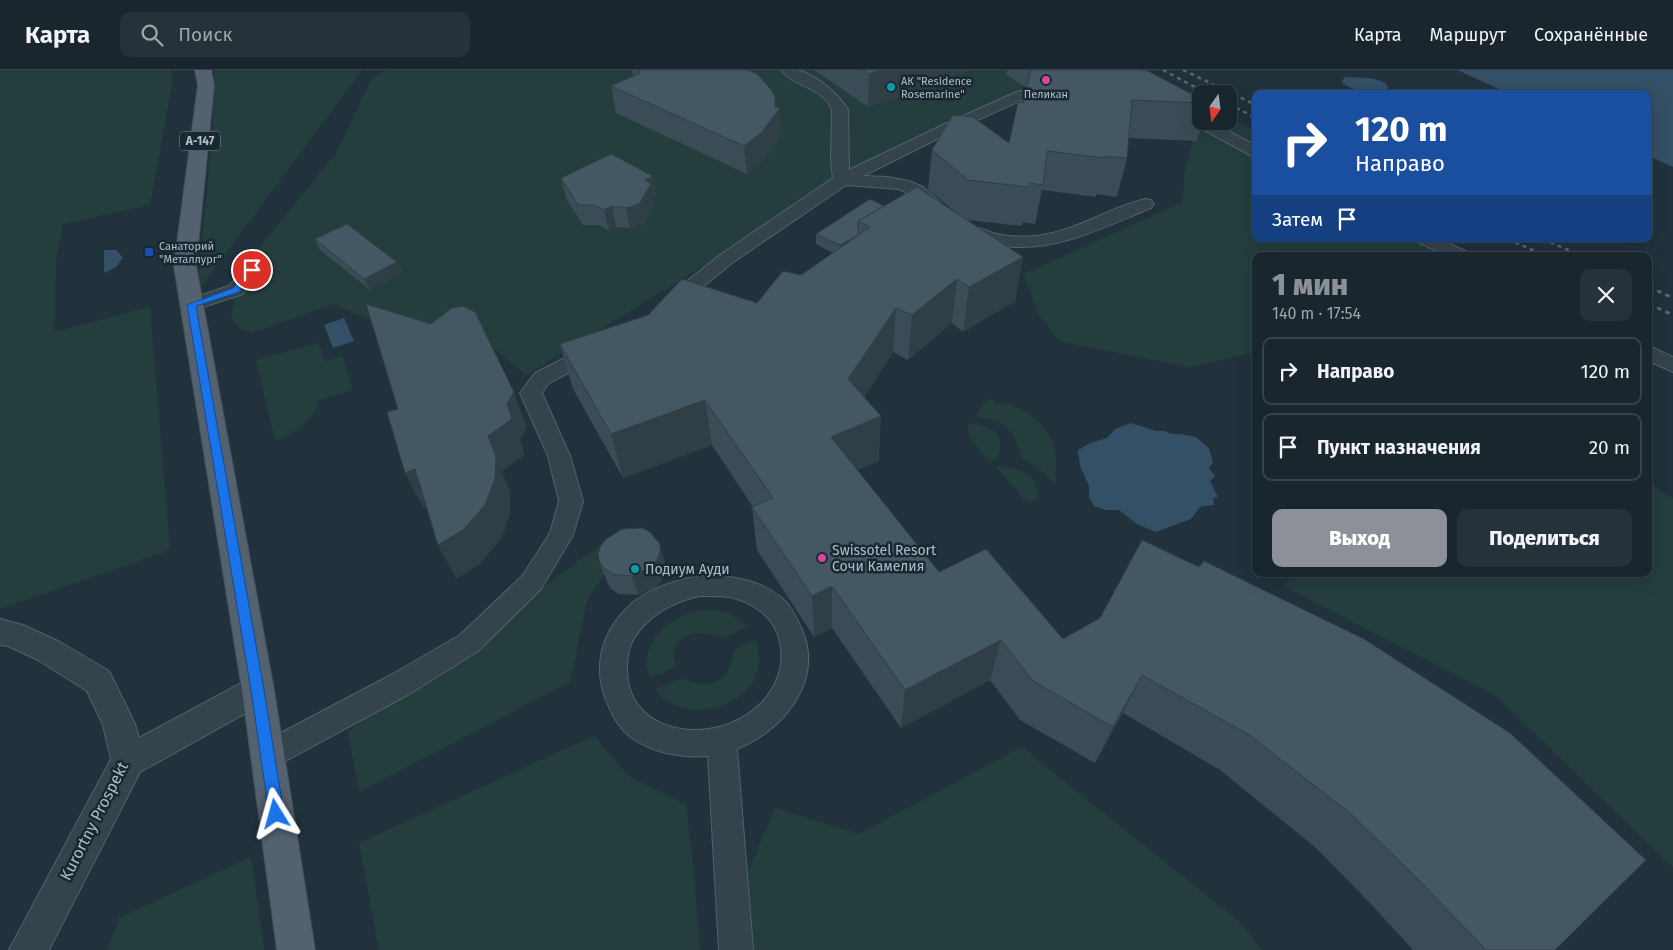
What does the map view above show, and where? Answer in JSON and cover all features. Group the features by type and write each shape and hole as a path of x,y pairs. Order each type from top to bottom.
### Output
{"main road":[{"name":"А-147","path":"203,70 206,85 185,266 258,690 296,950"}],"street":[{"name":"Kurortny Prospekt","path":"0,632 12,634 49,651 98,681 119,724 128,761 28,950"},
{"path":"128,761 258,690"}],"lane":[{"path":"788,70 832,97 838,103 840,110 839,161 842,180"},
{"path":"656,314 726,259 842,180 950,127 1024,94"},
{"path":"1158,100 1252,150"},
{"path":"842,180 887,182 903,185 918,192 959,226 986,238 1011,243 1031,243 1050,240 1145,204"},
{"path":"917,220 935,208"},
{"path":"1432,242 1453,252"},
{"path":"191,305 236,290 252,270"},
{"path":"268,755 401,684 469,643 532,582 561,535 571,501 559,456 531,393 542,378 609,343"},
{"path":"1652,354 1673,365"},
{"path":"699,586 728,586 755,594 776,609 790,631 796,656 791,683 776,708 752,729 722,742 690,744 660,738 645,732 621,707 611,677 615,650 627,626 647,607 672,592 699,586"},
{"path":"722,742 736,950"}],"green space":[{"path":"0,70 171,70 172,84 150,205 63,224 56,261 54,332 150,307 170,550 0,609"},
{"path":"214,70 362,70 197,292 212,138"},
{"path":"386,70 1129,70 1133,72 1020,102 858,171 526,375 472,330 409,337 333,304 251,333 238,327 231,318 240,271 335,155 372,78"},
{"path":"1238,122 1252,129 1252,242 1452,242 1448,252 1252,252 1252,353 1190,367 1059,341 1037,312 1024,274 1183,202 1184,180 1198,130 1238,130"},
{"path":"319,343 324,362 343,356 352,390 317,401 318,407 304,423 294,432 275,441 256,360"},
{"path":"991,399 995,400 995,404 1006,405 1007,403 1023,410 1043,427 1052,441 1055,450 1056,485 1046,474 1021,456 1016,440 1005,426 996,421 975,416"},
{"path":"968,423 990,429 999,438 999,451 996,459 991,462 971,439"},
{"path":"995,466 1011,468 1026,473 1035,483 1037,499 1029,504"},
{"path":"1652,485 1673,499 1673,867 1495,695 1283,586 1292,577 1652,577"},
{"path":"622,529 626,538 587,601 570,682 359,792 348,731"},
{"path":"714,610 731,614 748,627 722,638 713,634 703,633 694,633 686,636 675,647 676,667 650,678 647,656 657,636 664,628 673,621 696,611"},
{"path":"755,639 759,658 758,669 753,682 733,700 720,706 692,710 679,707 667,701 655,690 683,678 702,684 718,681 729,670 734,650"},
{"path":"594,736 630,777 686,804 700,950 379,950 359,843"},
{"path":"1022,747 1239,922 1262,950 743,950 744,882 775,808 859,834"},
{"path":"251,857 264,950 107,950 119,918"}],"water":[{"path":"1457,70 1673,70 1673,167 1652,157 1652,90 1501,90"},
{"path":"1345,77 1370,78 1382,81 1388,86 1387,90 1356,90 1343,84 1342,81"},
{"path":"104,250 116,250 123,258 116,267 104,273"},
{"path":"344,318 354,341 333,348 324,325"},
{"path":"1131,423 1156,431 1196,437 1209,448 1213,462 1209,468 1215,476 1210,481 1218,497 1213,498 1214,505 1200,507 1191,519 1156,532 1137,524 1119,510 1105,510 1094,506 1089,497 1089,486 1080,466 1078,450 1090,443 1107,438 1115,429"}],"building":[{"path":"639,70 748,70 757,74 770,88 775,97 775,107 780,108 761,133 744,146 611,86 640,73"},
{"path":"863,70 880,70 869,74"},
{"path":"1031,70 1148,71 1192,94 1192,103 1132,100 1127,158 1105,156 1105,158 1047,151 1043,185 1030,183 1029,187 968,180 932,150 953,115 973,117 1009,143 1018,102 1023,103"},
{"path":"611,154 653,176 645,180 651,184 639,204 626,208 612,206 604,210 594,205 578,205 561,178"},
{"path":"917,187 1023,257 969,287 957,279 912,315 896,308 848,379 881,416 831,437 939,572 986,549 1063,639 1100,618 1142,540 1199,567 1204,561 1364,639 1510,733 1646,860 1555,950 1486,950 1413,874 1351,814 1248,734 1142,675 1113,727 1033,681 1001,640 905,690 832,586 812,596 752,507 773,498 705,400 611,434 560,344 648,315 682,279 757,303 783,271 801,275 870,227 858,221"},
{"path":"870,199 884,206 858,221 858,235 840,245 816,234"},
{"path":"347,224 397,262 364,279 315,239"},
{"path":"366,304 431,324 452,308 463,306 475,312 514,392 507,404 512,419 488,436 496,456 495,479 485,505 463,530 438,545 415,469 405,473 387,412 398,409"},
{"path":"642,528 650,532 660,544 657,560 651,567 632,576 613,574 605,569 600,563 598,555 600,547 605,540 622,529"}],"railway":[{"path":"1163,70 1192,85"},
{"path":"1183,70 1252,103"},
{"path":"1238,109 1252,116"},
{"path":"1515,242 1537,252"},
{"path":"1550,242 1573,252"},
{"path":"1652,288 1673,298"},
{"path":"1652,305 1673,315"}],"place":[{"name":"Пеликан","path":"1046,80"},
{"name":"АК \"Residence Rosemarine\"","path":"891,87"},
{"name":"Санаторий \"Металлург\"","path":"149,252"},
{"name":"Swissotel Resort Сочи Камелия","path":"822,558"},
{"name":"Подиум Ауди","path":"635,569"}],"route":[{"path":"252,270 236,290 191,305 258,690 276,814"}]}
